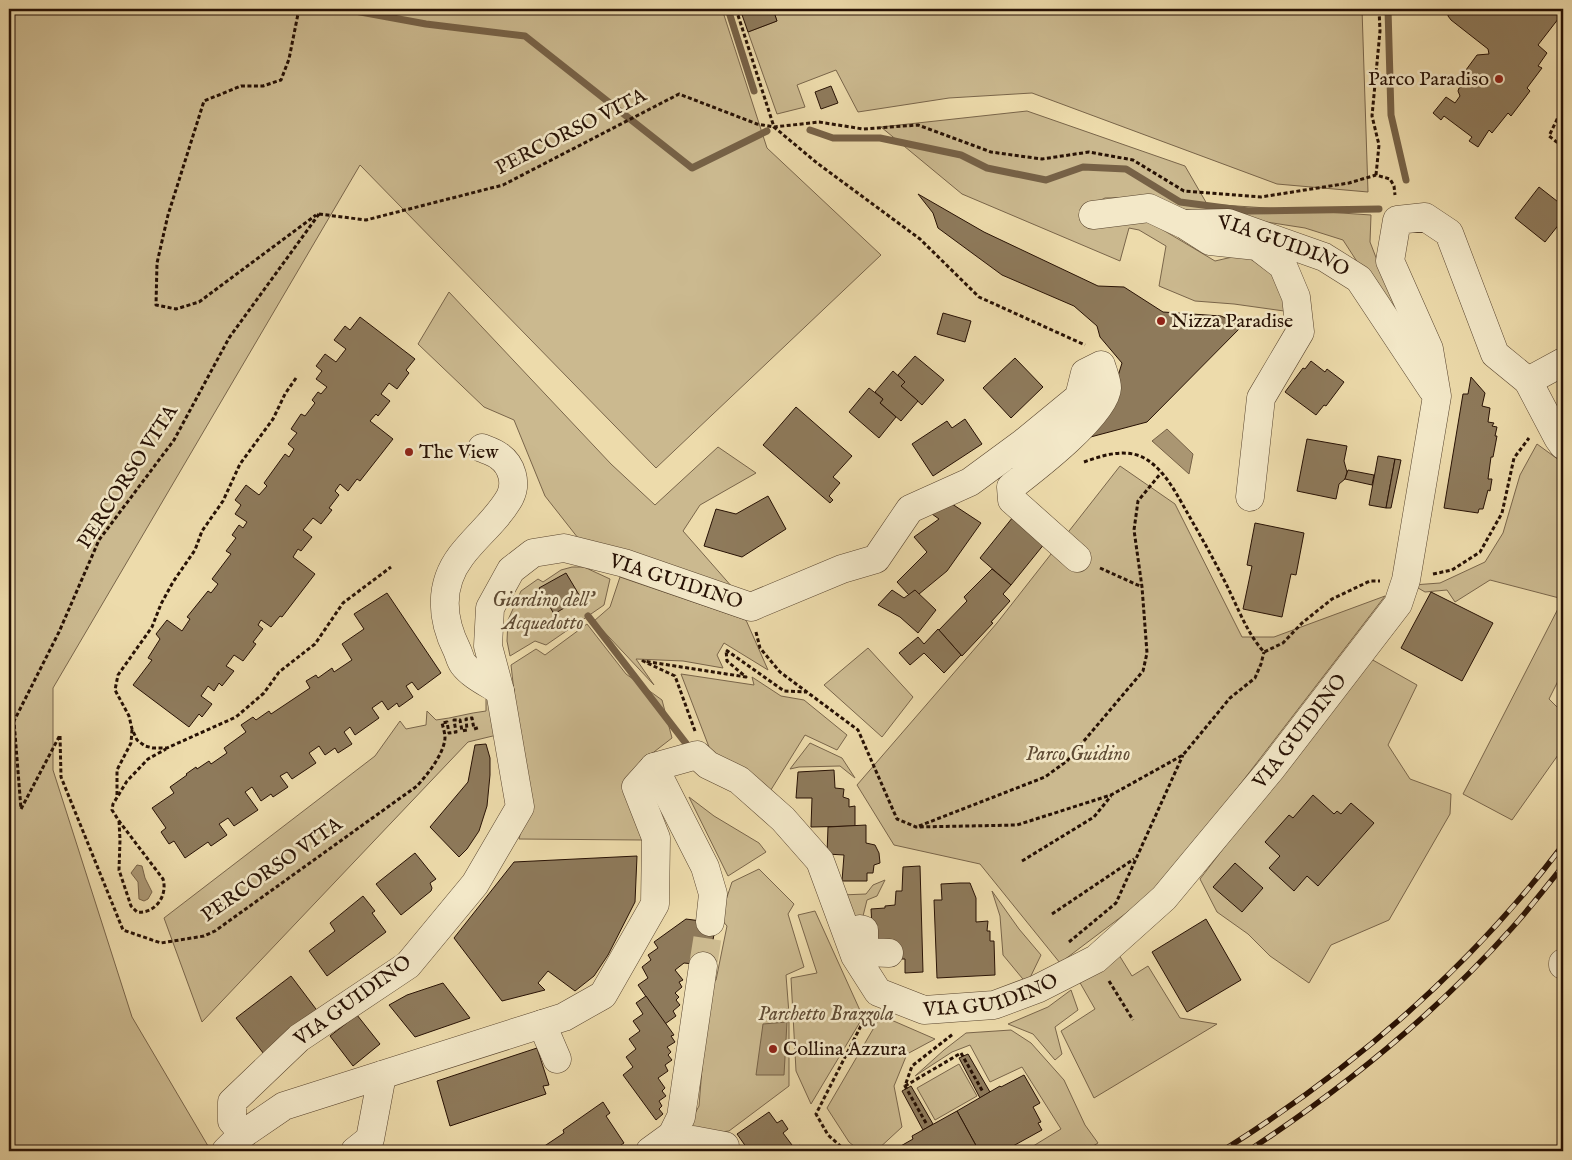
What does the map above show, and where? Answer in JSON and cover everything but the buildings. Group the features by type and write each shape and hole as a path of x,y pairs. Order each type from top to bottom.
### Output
{"street":[{"name":"VIA GUIDINO","path":"1093,215 1149,208 1183,224 1210,241 1257,246 1283,266 1296,297 1300,332 1261,398 1250,497"},
{"name":"VIA GUIDINO","path":"878,992 924,1010 994,1004 1036,989 1096,959 1164,898 1272,768 1398,604 1406,580 1437,396 1429,349 1390,261 1397,220 1425,217 1449,233 1496,354 1528,381"},
{"name":"VIA GUIDINO","path":"1183,224 1228,223 1324,257 1359,279 1437,396"},
{"path":"1563,362 1528,381 1563,445"},
{"path":"1077,558 1012,500 1011,487 1044,462 1097,411 1107,388 1101,365"},
{"name":"VIA GUIDINO","path":"234,1143 232,1102 299,1038 408,966 475,884 520,807 500,691 488,646 490,608 511,570 533,552 564,548 615,561 750,607 842,569 876,558 910,509 970,482 1022,443 1079,398 1085,373 1101,365"},
{"path":"482,448 499,455 507,464 514,485 510,496 497,516 476,537 460,558 446,586 444,610 449,634 463,664 474,674 500,691"},
{"path":"710,922 713,894 705,867 654,767 697,756 708,765 739,780 776,812 820,861 856,956 878,992"},
{"name":"VIA GUIDINO","path":"234,1143 284,1106 564,1017 603,995 655,904 656,838 636,787 654,767"},
{"path":"844,924 864,930 864,952 889,952"},
{"path":"650,1151 672,1136 681,1117 703,966"},
{"path":"542,1024 557,1059"},
{"path":"355,1151 370,1139 382,1075"},
{"path":"677,1151 693,1140 725,1146"}],"path":[{"path":"299,9 289,59 281,80 263,86 241,86 204,102 168,216 157,263 156,305 176,309 199,302 319,214"},
{"path":"736,9 774,126 817,163 920,239 979,297 1084,344 1101,365"},
{"path":"774,126 819,122 863,129 918,125 991,152 1042,159 1089,152 1133,160 1184,191 1262,197 1349,183 1376,176 1379,144 1372,116 1380,31 1379,9"},
{"name":"PERCORSO VITA","path":"479,723 480,728 474,728 472,718 466,719 467,730 462,731 460,720 454,720 456,732 449,733 448,722 442,723 445,739 439,755 429,774 417,786 215,931 204,936 161,943 123,930 60,777 60,735 21,809 14,721 59,632 99,540 174,440 229,338 319,214 366,220 503,185 679,94 757,124 774,126"},
{"path":"1563,107 1549,136 1563,147"},
{"path":"167,748 145,746 137,740 129,716 116,690 118,675 152,627 169,589 195,550 202,530 223,501 240,464 273,419 285,394 296,378"},
{"path":"1076,465 1116,453 1139,456 1161,472 1174,488 1210,553 1254,641 1264,652"},
{"path":"1264,652 1283,643 1302,623 1332,599 1370,581 1406,580 1452,570 1480,552 1502,513 1514,458"},
{"path":"916,828 1045,777 1067,761 1143,671 1147,653 1142,587 1134,530 1138,500 1161,472"},
{"path":"1077,558 1142,587"},
{"path":"119,821 119,870 133,909 137,912 146,912 156,905 164,894 165,886 163,879 112,810 117,796 127,781 148,759 167,748 236,717 264,693 279,672 316,644 343,603 391,567"},
{"path":"750,607 760,648 780,672 858,730 897,819 916,828 1017,825 1111,795 1183,755"},
{"path":"708,765 674,676 643,661 746,677 727,661 726,650 784,691 807,692"},
{"path":"1067,944 1116,903 1183,755 1230,698 1255,678 1264,652"},
{"path":"117,796 117,770 131,744 132,729"},
{"path":"1022,861 1094,817 1111,795"},
{"path":"1052,914 1135,859"},
{"path":"1096,959 1133,1020"},
{"path":"846,1151 828,1135 816,1114 878,992"},
{"path":"926,1123 905,1086 912,1066 957,1031 948,1028"},
{"path":"905,1086 961,1053 983,1092"}],"green space":[{"path":"9,9 722,9 767,148 881,255 656,468 360,165 53,688 53,770 132,1017 211,1151 9,1151"},
{"path":"773,9 1362,9 1368,192 1277,184 1032,93 949,98 858,112 836,70 797,85 805,107 777,114 748,32 777,21"},
{"path":"1027,111 1185,166 1207,204 1371,215 1370,242 1408,340 1343,240 1305,228 1176,208 1148,197 1105,198 1082,209 1143,218 1215,261 1241,255 1272,269 1289,289 1284,311 1195,301 1159,286 1166,246 1139,230 1129,228 1120,261 962,194 881,127"},
{"path":"449,292 611,464 655,505 718,447 756,473 700,505 683,531 733,588 578,538 545,496 514,420 484,407 418,344"},
{"path":"1537,444 1563,463 1563,599 1490,580 1455,602 1447,590 1425,592 1413,585 1440,583 1485,562 1503,533 1520,475"},
{"name":"Parco Guidino","path":"1120,466 1175,504 1242,637 1274,637 1385,596 1162,886 1060,963 980,864 894,845 857,785 997,623"},
{"name":"Giardino dell' Acquedotto","path":"572,567 584,567 610,579 604,605 546,645 535,641 510,656 507,641 508,620 521,591 538,579 543,582 561,570"},
{"path":"620,577 746,620 768,670 724,643 717,655 723,668 683,661 636,659 654,685 594,621 610,607"},
{"path":"1563,599 1563,671 1549,699 1563,713 1563,748 1512,820 1463,794"},
{"path":"587,624 626,674 662,700 672,738 650,755 626,793 642,840 519,839 527,806 511,665 536,649 545,655"},
{"path":"868,648 913,697 882,737 824,685"},
{"path":"1371,659 1417,685 1388,745 1410,779 1451,794 1450,814 1389,920 1331,945 1309,983 1270,956 1248,934 1217,912 1200,879 1326,714"},
{"path":"681,674 754,685 752,677 781,696 804,700 847,735 837,750 805,735 769,793 714,760"},
{"path":"486,695 501,734 468,742 202,1022 164,918 375,756 400,721 406,729 426,725 427,711 436,720 486,711"},
{"path":"810,743 842,758 855,778 840,766 790,769"},
{"path":"689,797 714,816 759,843 766,852 728,876"},
{"path":"759,869 794,904 788,914 804,967 786,975 789,1014 789,1086 729,1131 682,1137 699,1106 709,981 716,980 727,926 720,918 732,882"},
{"path":"885,880 877,896 867,900 863,916 851,917 841,895 866,894 873,885"},
{"path":"992,891 1019,929 1041,955 1027,984 1003,955 1000,916"},
{"name":"Parchetto Brazzola","path":"815,911 863,1017 811,1104 796,1071 791,978 817,973 798,915"},
{"path":"1119,955 1132,976 1148,966 1180,1018 1217,1024 1094,1098 1061,1031 1095,1009 1079,981"},
{"path":"1071,990 1078,1010 1055,1027 1062,1054 1055,1060 1033,1034 1008,1024 1048,1007"},
{"path":"886,1007 889,1019 935,1039 907,1054 894,1086 902,1127 876,1151 860,1151 849,1142 827,1108"},
{"path":"1011,1030 1031,1043 1064,1080 1085,1125 1098,1143 1085,1151 1025,1151 1061,1129 1022,1067 990,1082 970,1045 952,1052 915,1076 966,1033"},
{"path":"959,1064 977,1096 935,1120 917,1088"}],"shaded area":[{"path":"1167,429 1193,454 1189,474 1152,441"},
{"path":"137,865 142,866 145,878 152,892 148,899 144,901 139,899 138,882 131,873"},
{"name":"Collina Azzura","path":"787,1022 784,1075 756,1075 763,1024"}],"waterway":[{"path":"728,9 754,91"},
{"path":"1388,9 1391,115 1406,180"},
{"path":"355,11 426,24 525,36 692,168 767,131"},
{"path":"810,130 833,138 880,138 961,155 987,168 1046,180 1083,167 1126,169 1180,202 1248,211 1379,209"},
{"path":"588,616 688,746"}],"tunnel":[{"path":"703,966 710,922"}],"railway":[{"path":"1222,1151 1317,1086 1363,1051 1407,1013 1489,933 1563,845"},
{"path":"1248,1151 1319,1102 1420,1020 1512,928 1563,866"}],"place":[{"name":"Parco Paradiso","path":"1499,79"},
{"name":"Nizza Paradise","path":"1161,321"},
{"name":"The View","path":"409,452"},
{"name":"Collina Azzura","path":"773,1049"}]}
